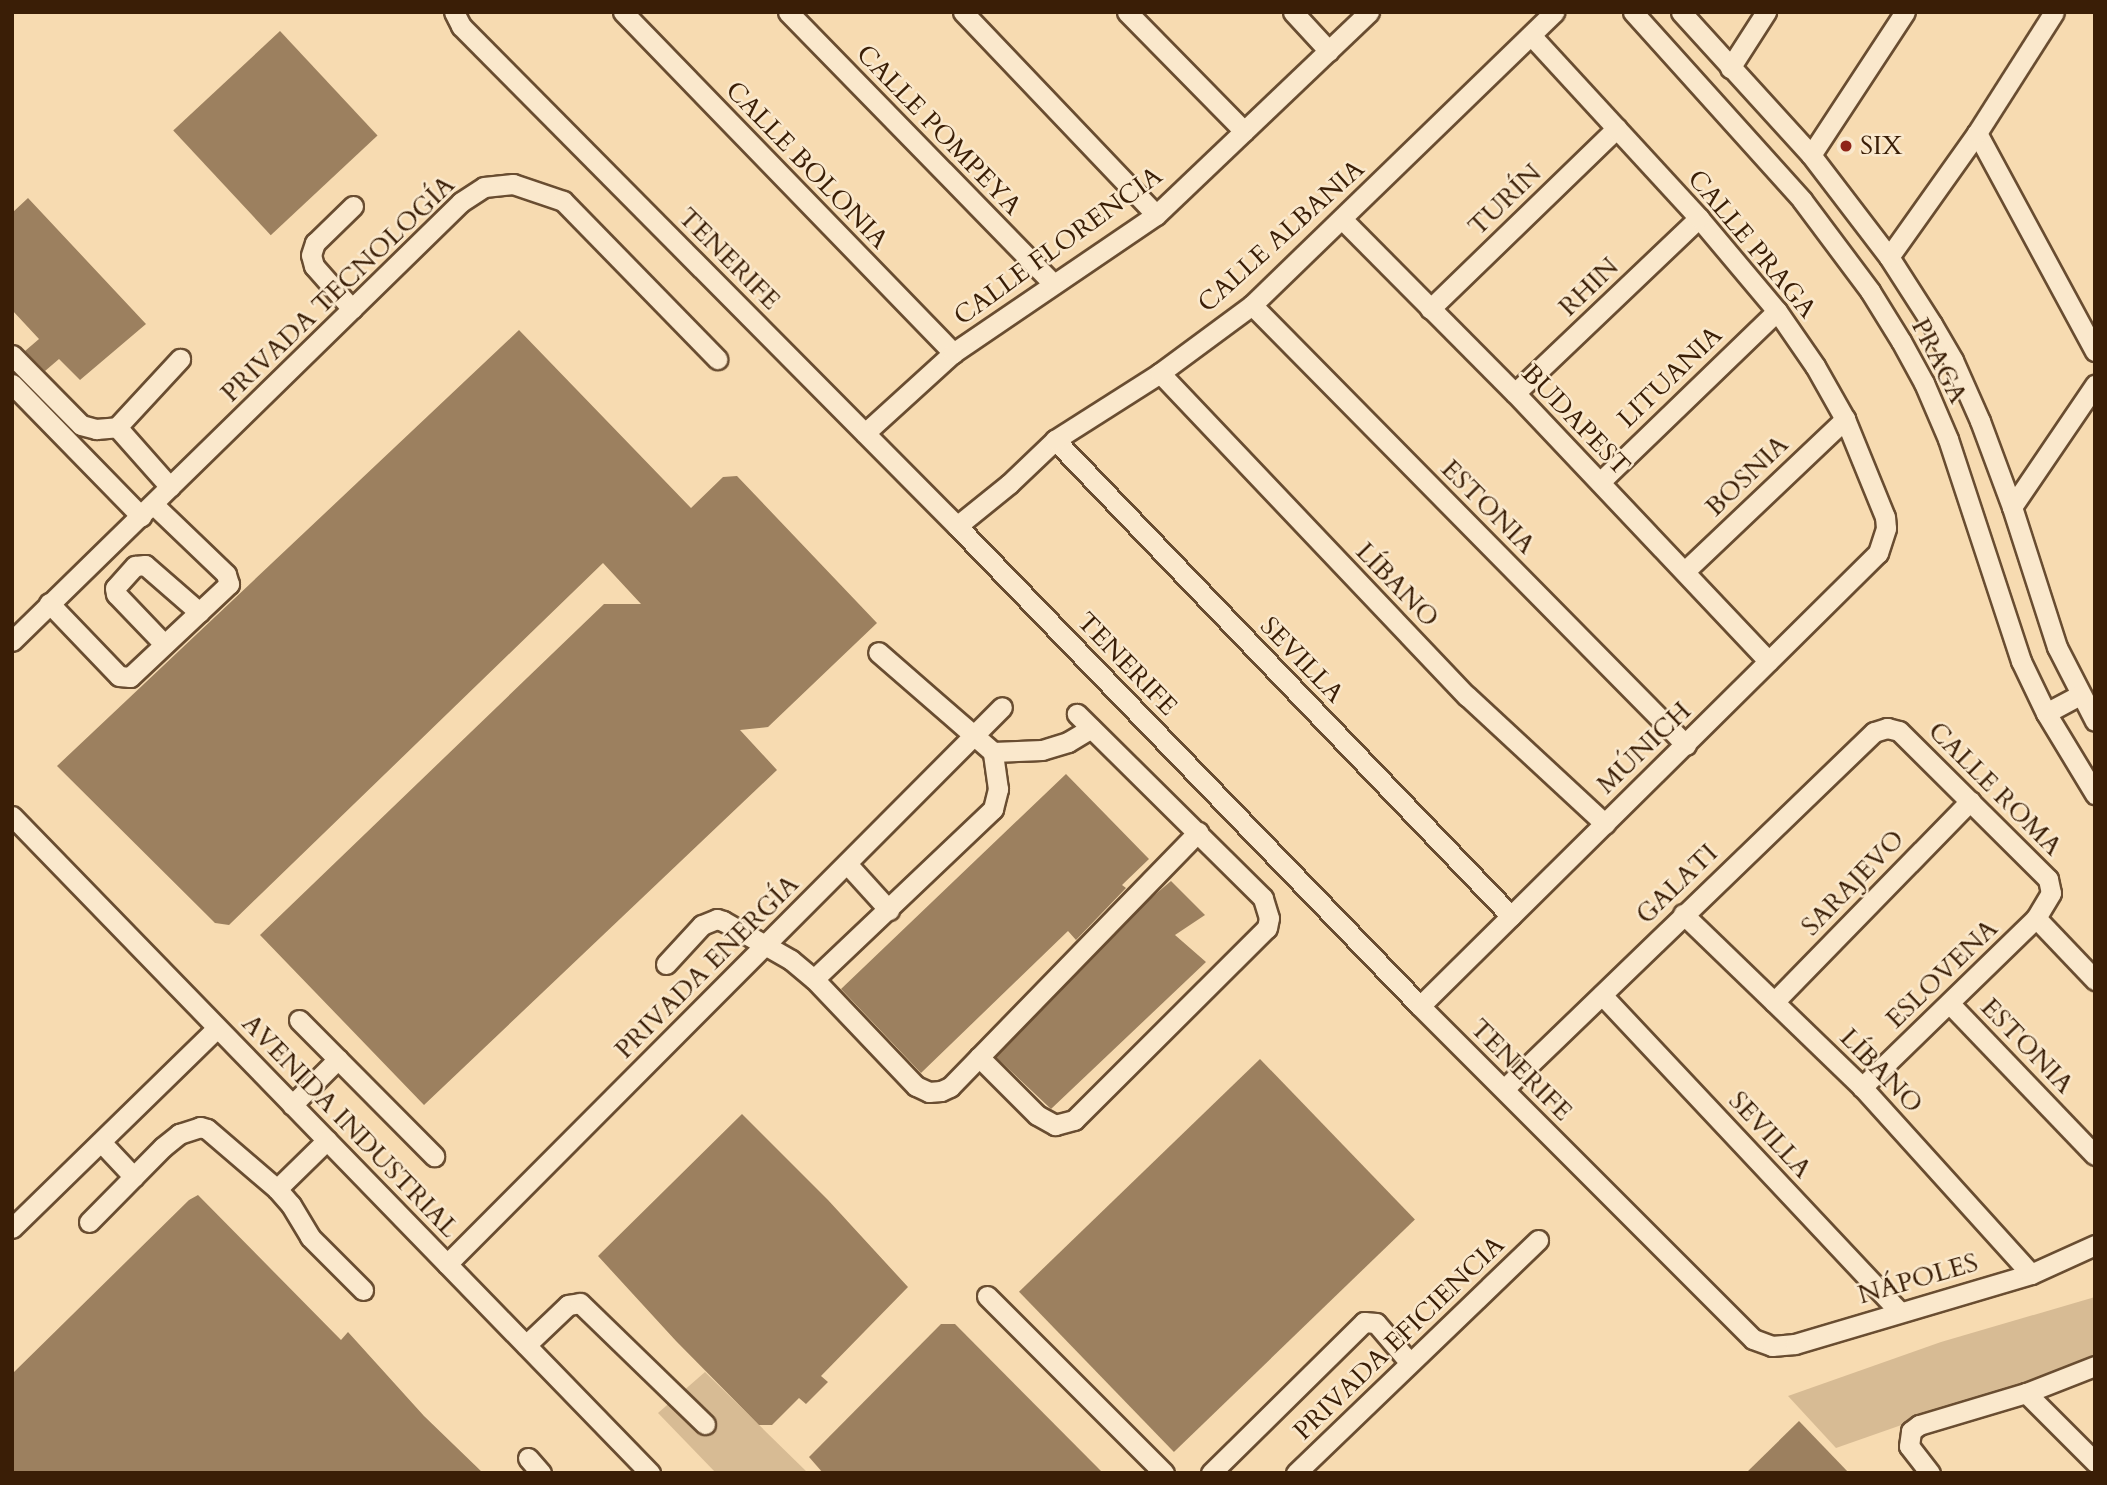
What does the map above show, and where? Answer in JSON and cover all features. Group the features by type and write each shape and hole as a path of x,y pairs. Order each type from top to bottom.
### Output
{"street":[{"name":"CALLE BOLONIA","path":"623,12 953,353"},
{"name":"CALLE POMPEYA","path":"788,12 1053,284"},
{"path":"963,12 1156,215"},
{"path":"1127,12 1244,131"},
{"path":"1293,12 1329,51"},
{"name":"CALLE FLORENCIA","path":"865,433 953,353 1156,215 1369,12"},
{"name":"CALLE ALBANIA","path":"957,526 1009,484 1055,440 1160,373 1252,305 1554,12"},
{"name":"PRAGA","path":"1633,12 1802,200 1870,291 1901,341 1948,439 2021,661 2046,713 2095,794"},
{"name":"PRAGA","path":"1681,12 1811,155 1889,257 1953,360 2012,507 2048,622 2080,695 2095,721"},
{"path":"1730,68 1766,12"},
{"path":"1811,155 1905,12"},
{"path":"1889,257 1977,133 2054,12"},
{"name":"TENERIFE","path":"458,19 957,526 1420,1006 1753,1339"},
{"name":"CALLE PRAGA","path":"1531,35 1699,218 1777,311 1815,366 1845,419 1885,517"},
{"name":"TURÍN","path":"1430,309 1617,128"},
{"path":"1977,133 2095,351"},
{"name":"PRIVADA TECNOLOGÍA","path":"12,641 461,202 484,187 513,184 563,201 717,359"},
{"path":"352,206 315,243 311,255 314,266 352,309"},
{"name":"RHIN","path":"1515,393 1699,218"},
{"name":"BUDAPEST","path":"1342,219 1515,393 1768,662"},
{"name":"ESTONIA","path":"1252,305 1686,745"},
{"name":"LITUANIA","path":"1600,482 1777,311"},
{"path":"12,355 81,425 96,429 117,427 180,359"},
{"name":"LÍBANO","path":"1160,373 1466,696 1605,824"},
{"path":"12,384 147,510 226,574 229,584 130,677 119,676 50,603"},
{"path":"2012,507 2095,384"},
{"name":"BOSNIA","path":"1685,571 1845,419"},
{"path":"117,427 170,487"},
{"name":"SEVILLA","path":"1055,440 1511,916"},
{"name":"MÚNICH","path":"1420,1006 1878,552 1886,528 1885,517"},
{"path":"164,644 115,591 135,566 145,565 199,612"},
{"path":"814,979 993,809 998,789 993,752 878,652"},
{"path":"2046,713 2080,695"},
{"name":"PRIVADA ENERGÍA","path":"447,1264 848,865 1002,707"},
{"path":"979,1058 1037,1115 1055,1125 1074,1119 1267,928 1269,918 1263,898 1084,721 1068,741 1042,750 993,752"},
{"name":"CALLE ROMA","path":"1893,728 2048,879 2051,893"},
{"name":"GALATI","path":"1504,1089 1874,732 1893,728"},
{"name":"SARAJEVO","path":"1774,1002 1970,801"},
{"name":"AVENIDA INDUSTRIAL","path":"12,816 650,1473"},
{"path":"666,964 702,925 717,919 791,960 814,979 916,1086 929,1092 941,1091 950,1087 979,1058 1198,832"},
{"path":"848,865 889,910"},
{"name":"ESLOVENA","path":"1863,1087 2036,918 2051,893"},
{"name":"LÍBANO","path":"1683,914 1863,1087 2031,1274"},
{"path":"2036,918 2095,980"},
{"name":"SEVILLA","path":"1602,995 1900,1312"},
{"name":"ESTONIA","path":"1950,1004 2095,1155"},
{"path":"299,1020 434,1156"},
{"path":"12,1228 218,1028"},
{"path":"292,1105 338,1059"},
{"path":"89,1222 179,1134 200,1127 216,1137 276,1189 291,1205 310,1237 363,1290"},
{"path":"276,1189 327,1140"},
{"path":"101,1142 134,1177"},
{"name":"PRIVADA EFICIENCIA","path":"1296,1473 1538,1240"},
{"name":"NÁPOLES","path":"1753,1339 1772,1346 1794,1344 2031,1274 2095,1245"},
{"path":"987,1296 1164,1473"},
{"path":"526,1345 568,1305 580,1303 705,1424"},
{"path":"1211,1473 1364,1322 1376,1323 1410,1363"},
{"path":"1930,1473 1915,1457 1908,1438 1920,1425 2026,1393 2095,1366"},
{"path":"2026,1393 2095,1462"}],"shaded area":[{"path":"2095,1297 2095,1357 1836,1448 1788,1396 1941,1342"},
{"path":"705,1372 808,1473 716,1473 658,1413"}],"building":[{"path":"280,31 378,136 271,235 173,131"},
{"path":"28,198 146,324 80,380 59,359 45,371 25,351 39,339 12,310 12,213"},
{"path":"519,330 691,508 723,477 737,476 877,623 768,727 740,730 777,770 424,1105 260,935 604,604 641,604 603,563 229,925 215,923 57,766"},
{"path":"1066,774 1149,859 1122,885 1126,888 1076,940 1068,931 921,1073 841,989"},
{"path":"1171,881 1205,915 1175,935 1206,962 1051,1109 996,1057 1151,898"},
{"path":"1260,1059 1415,1219 1174,1452 1019,1292"},
{"path":"742,1114 828,1200 908,1287 821,1376 828,1382 806,1404 799,1398 772,1425 759,1425 676,1341 598,1256"},
{"path":"198,1195 341,1340 348,1332 424,1416 483,1473 12,1473 12,1374 189,1200"},
{"path":"941,1324 955,1324 1103,1473 823,1473 809,1457"},
{"path":"1799,1421 1849,1473 1746,1473"}],"place":[{"name":"SIX","path":"1846,146"}]}
